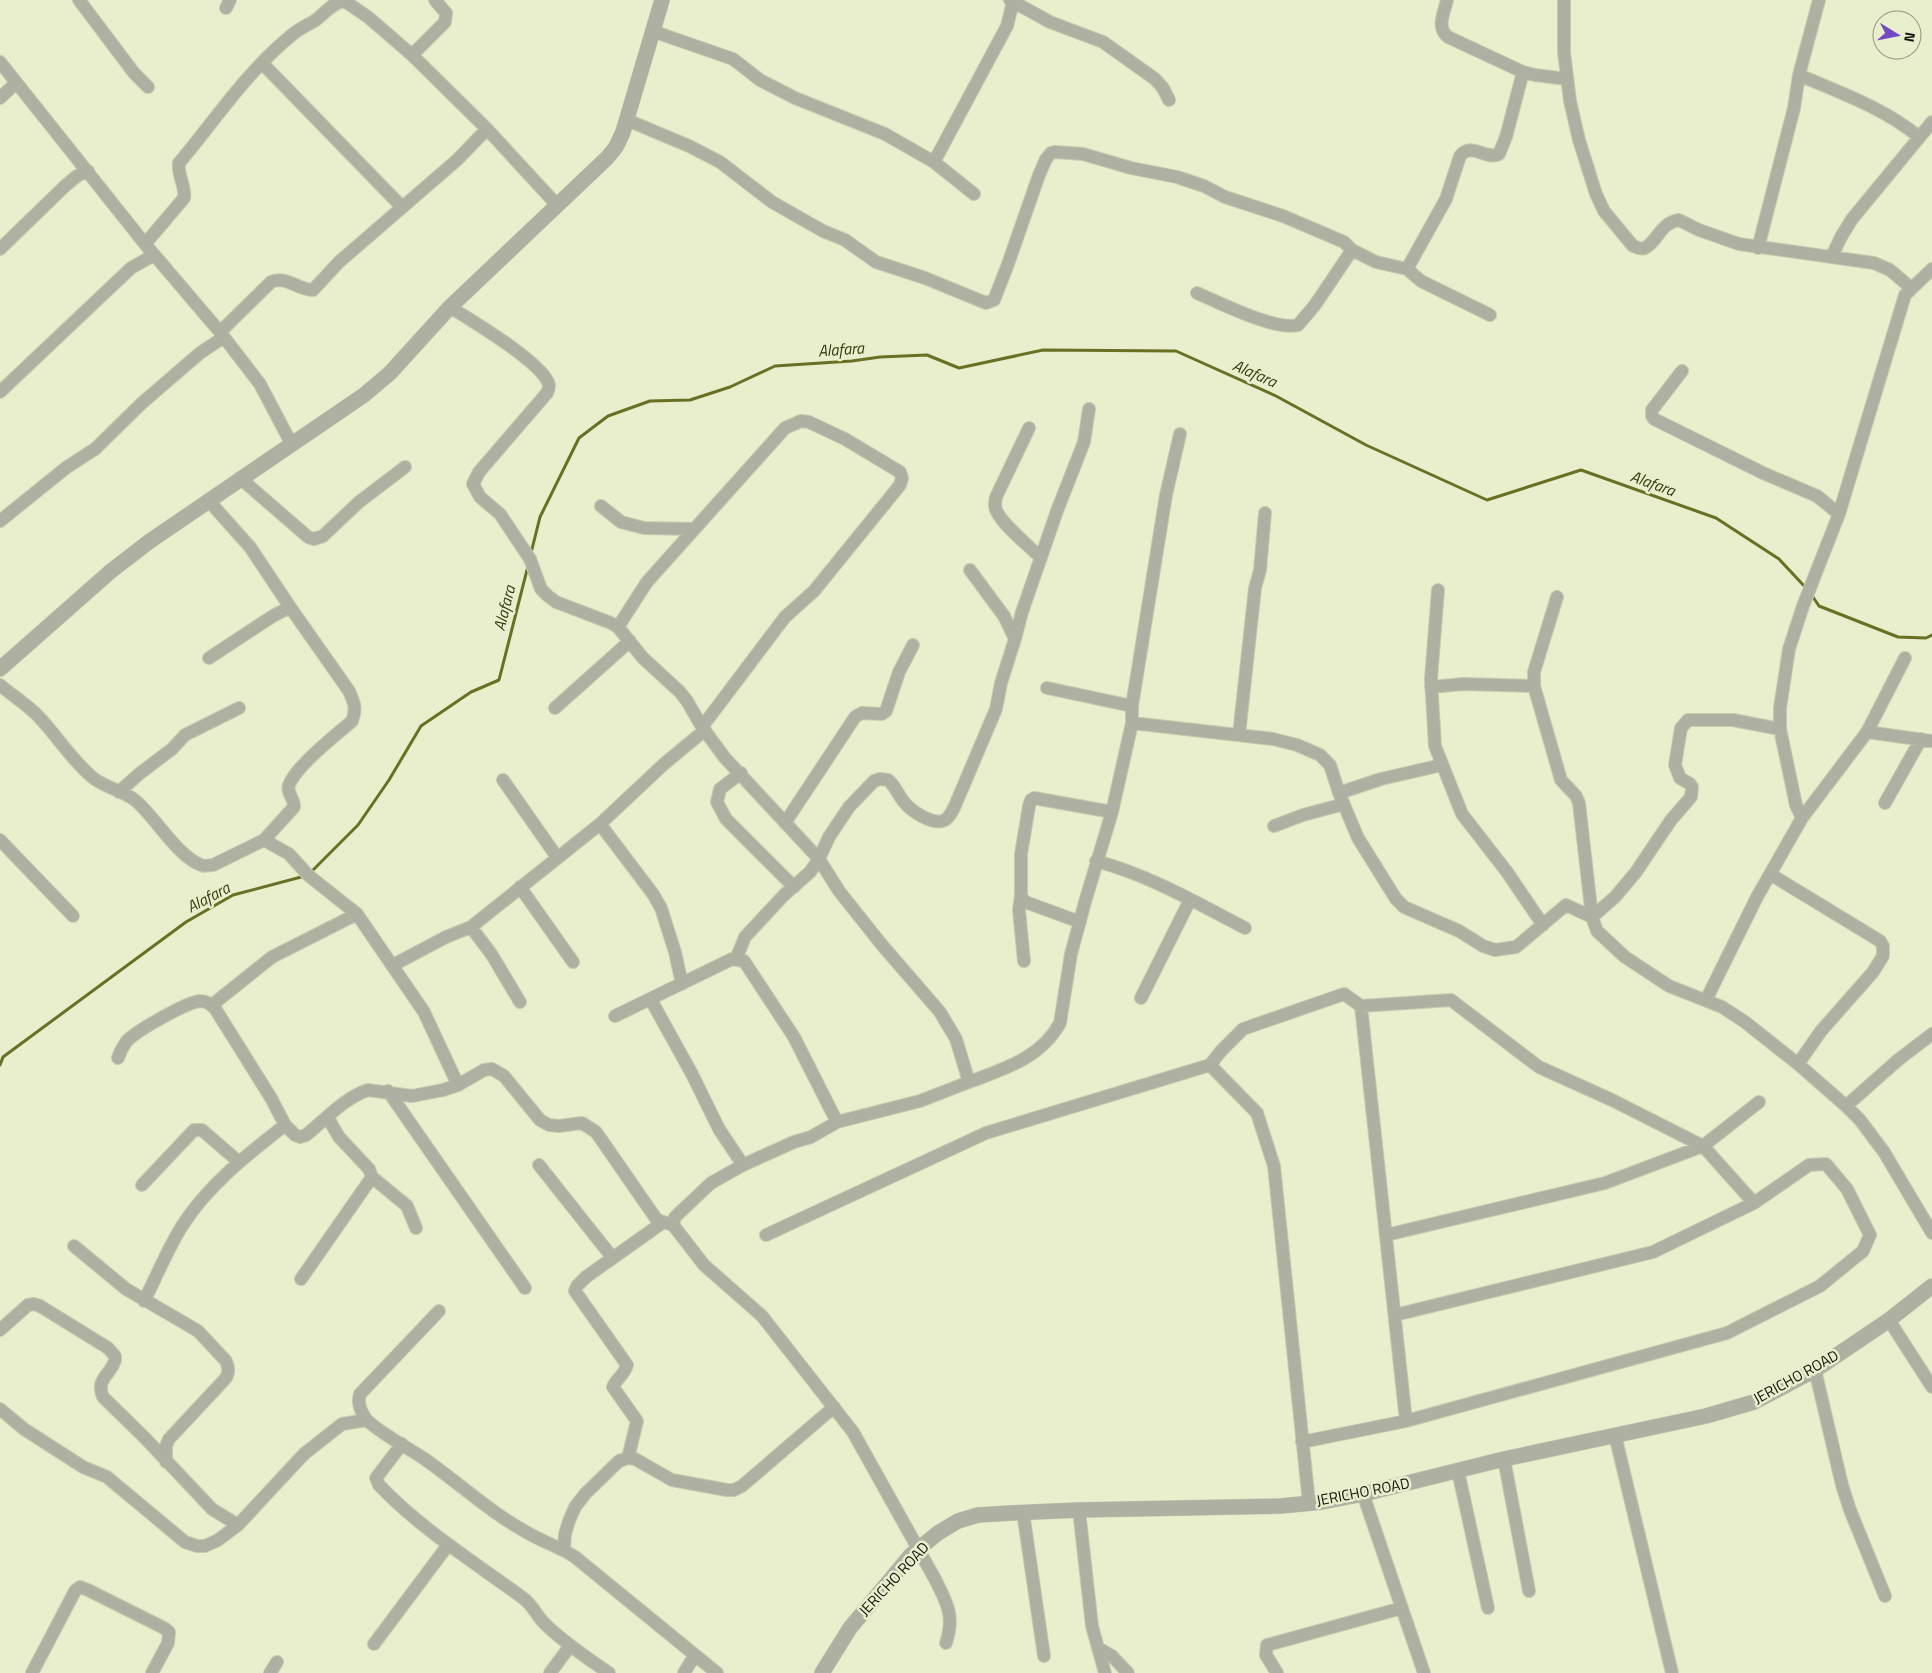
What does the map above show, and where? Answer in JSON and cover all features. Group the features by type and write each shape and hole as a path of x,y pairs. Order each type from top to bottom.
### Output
{"street":[{"path":"79,0 134,73 148,87"},
{"path":"412,55 445,22 446,13 435,0"},
{"path":"0,668 111,571 150,541 364,394 390,372 450,307 607,158 616,147 626,120 662,0"},
{"path":"1447,0 1441,26 1442,32 1448,37 1523,72 1567,79"},
{"path":"1564,0 1564,52 1570,101 1579,140 1596,194 1604,211 1633,246 1645,248 1668,224 1679,220 1699,230 1739,244 1874,263 1890,270 1911,288"},
{"path":"1758,248 1794,108 1799,75 1818,0"},
{"path":"145,244 184,198 185,193 179,169 180,163 232,95 276,48 295,32 317,19 338,2 343,1 368,17 412,55 487,129 557,205"},
{"path":"934,162 1007,26 1011,1 1050,22 1103,42 1155,78 1169,100"},
{"path":"652,31 733,60 760,80 795,98 885,134 934,162 974,194"},
{"path":"0,62 145,244 222,335 260,384 291,443"},
{"path":"263,64 402,207"},
{"path":"1407,269 1446,199 1463,152 1470,149 1492,156 1499,154 1506,137 1523,72"},
{"path":"1799,75 1852,96 1900,121 1919,137"},
{"path":"0,98 16,83"},
{"path":"626,120 690,146 720,162 772,202 824,231 845,240 876,262 925,278 986,303 994,300 1039,175 1046,159 1051,153 1055,152 1083,154 1131,168 1177,177 1204,186 1225,197 1283,216 1328,234 1344,242 1352,250 1376,262 1407,269 1421,281 1490,315"},
{"path":"1832,256 1852,220 1932,122"},
{"path":"0,521 62,471 95,449 149,396 222,335 271,282 283,279 307,290 313,290 339,262 457,160 487,129"},
{"path":"0,249 65,186 77,176 88,171"},
{"path":"1197,293 1256,318 1286,326 1298,325 1315,305 1352,250"},
{"path":"0,392 131,268 154,255"},
{"path":"1802,818 1796,805 1780,729 1780,708 1789,649 1803,606 1839,514 1906,295 1932,269"},
{"path":"450,307 497,337 541,371 549,383 548,393 478,472 473,484 480,497 500,514 530,559 541,589 556,602 611,622 618,627 643,658 684,697 703,728 725,758 819,859 839,891 882,946 940,1012 956,1039 969,1082"},
{"path":"1682,370 1652,410 1654,419 1763,473 1817,496 1839,514"},
{"path":"736,959 745,937 784,895 810,872 819,859 829,837 849,807 869,785 880,779 888,780 892,783 905,804 922,816 937,822 949,816 961,793 996,709 1001,684 1022,612 1084,442 1089,409"},
{"path":"393,965 446,937 471,927 600,824 703,728 785,617 814,591 900,485 902,475 845,439 809,422 801,421 786,428 646,582 618,627"},
{"path":"1029,428 996,497 995,505 997,512 1003,520 1041,558"},
{"path":"628,1458 637,1421 613,1387 627,1365 577,1296 575,1291 577,1286 586,1277 612,1257 667,1224 711,1182 743,1165 794,1142 811,1137 837,1122 920,1100 1015,1065 1029,1056 1055,1032 1063,1012 1071,954 1096,861 1112,812 1132,723 1132,706 1166,495 1180,434"},
{"path":"240,478 308,537 314,539 323,536 359,502 405,466"},
{"path":"0,685 38,716 68,754 93,778 137,802 182,852 201,865 213,865 264,840 294,807 294,801 288,787 295,775 352,721 356,705 350,691 250,547 208,500"},
{"path":"601,506 621,522 644,528 693,529"},
{"path":"1239,735 1256,588 1260,570 1265,514"},
{"path":"970,570 1004,616 1015,639"},
{"path":"1438,590 1431,687 1436,746 1462,814 1507,872 1543,925"},
{"path":"1557,597 1534,672 1534,686 1561,780 1576,796 1579,803 1592,917 1597,931 1625,958 1669,986 1722,1007 1745,1022 1798,1064 1846,1106 1860,1120 1884,1152 1932,1233"},
{"path":"209,658 290,607"},
{"path":"555,708 630,641"},
{"path":"785,824 855,717 862,713 882,714 886,711 899,672 913,644"},
{"path":"1706,1000 1770,874 1802,818 1867,732 1905,658"},
{"path":"1431,687 1463,684 1534,686"},
{"path":"1047,688 1132,706"},
{"path":"119,792 172,749 185,735 239,708"},
{"path":"1592,917 1615,897 1636,872 1671,820 1691,797 1692,787 1680,778 1675,765 1681,728 1684,722 1688,720 1733,720 1780,729"},
{"path":"1132,723 1273,739 1320,755 1330,765 1358,838 1396,899 1404,907 1459,931 1483,946 1495,950 1516,947 1543,925 1555,912 1566,905 1592,917"},
{"path":"1867,732 1926,740 1885,802"},
{"path":"1274,826 1342,799 1381,779 1442,765"},
{"path":"740,772 720,789 717,802 726,819 794,887"},
{"path":"503,780 557,857"},
{"path":"1024,961 1019,910 1021,854 1030,800 1034,798 1112,812"},
{"path":"600,824 653,894 661,908 675,952 682,984"},
{"path":"0,840 73,916"},
{"path":"264,840 289,854 308,875 357,914 424,1012 458,1085"},
{"path":"1096,861 1118,867 1148,879 1245,928"},
{"path":"1770,874 1880,941 1883,946 1883,956 1873,972 1820,1031 1798,1064"},
{"path":"520,887 573,962"},
{"path":"1021,895 1023,900 1028,903 1080,922"},
{"path":"1141,998 1190,900"},
{"path":"212,1005 272,957 357,914"},
{"path":"471,927 492,955 520,1002"},
{"path":"615,1016 652,1000 732,959 744,961 794,1037 837,1122"},
{"path":"766,1235 986,1133 1210,1065 1243,1030 1344,994 1362,1006 1451,1000 1539,1067 1612,1100 1703,1146 1754,1202"},
{"path":"652,1000 719,1129 743,1165"},
{"path":"118,1058 127,1042 137,1033 188,1004 200,1001 212,1005 216,1010 271,1098 285,1125 295,1135 300,1137 306,1135 349,1099 361,1092 368,1090 388,1091 401,1096 412,1096 458,1085 484,1070 492,1069 504,1076 540,1120 549,1125 558,1126 582,1123 589,1126 596,1132 656,1220 667,1224 704,1265 762,1316 853,1432 946,1601 951,1625 946,1643"},
{"path":"1362,1006 1406,1421"},
{"path":"1846,1106 1898,1060 1932,1034"},
{"path":"1210,1065 1257,1113 1274,1166 1309,1503"},
{"path":"388,1091 525,1288"},
{"path":"1386,1235 1605,1183 1703,1146 1759,1102"},
{"path":"328,1118 339,1137 369,1169 372,1177 407,1206 416,1228"},
{"path":"144,1301 182,1226 203,1198 239,1162 285,1125"},
{"path":"142,1185 194,1130 202,1130 239,1162"},
{"path":"539,1164 612,1257"},
{"path":"1302,1442 1406,1421 1727,1334 1820,1286 1864,1251 1870,1235 1847,1189 1826,1164 1809,1165 1754,1202 1653,1252 1395,1316"},
{"path":"301,1279 372,1177"},
{"path":"74,1246 126,1289 198,1331 226,1361 229,1367 226,1378 169,1439 166,1446 166,1462"},
{"name":"JERICHO ROAD","path":"822,1673 850,1628 918,1550 938,1533 958,1521 978,1515 1023,1512 1281,1506 1309,1503 1363,1494 1504,1459 1706,1416 1754,1402 1815,1370 1888,1320 1932,1286"},
{"path":"0,1330 28,1305 34,1304 108,1348 115,1356 115,1360 101,1383 100,1390 103,1397 212,1509 238,1525"},
{"path":"439,1311 360,1394 358,1398 359,1407 367,1420 426,1459 501,1517 536,1538 576,1557 717,1673"},
{"path":"1888,1320 1932,1387"},
{"path":"1815,1370 1842,1485 1850,1510 1885,1596"},
{"path":"564,1550 565,1534 575,1507 585,1494 619,1461 628,1458 635,1459 672,1480 734,1490 742,1486 834,1407"},
{"path":"0,1410 24,1429 83,1467 107,1477 185,1542 197,1546 205,1546 218,1540 238,1525 304,1454 342,1424 367,1420"},
{"path":"1615,1435 1672,1673"},
{"path":"402,1444 376,1478 380,1485 417,1521 526,1600 543,1622 570,1646 609,1673"},
{"path":"1504,1459 1528,1591"},
{"path":"1458,1471 1488,1608"},
{"path":"1363,1494 1424,1673"},
{"path":"1079,1510 1092,1626 1105,1673"},
{"path":"1023,1512 1044,1656"},
{"path":"374,1644 448,1545"},
{"path":"32,1673 75,1590 80,1587 169,1632 168,1642 152,1673"},
{"path":"1277,1673 1266,1655 1267,1645 1402,1608"},
{"path":"550,1673 570,1646"},
{"path":"1098,1648 1112,1656 1128,1673"},
{"path":"684,1673 695,1655"},
{"path":"270,1673 277,1662"}],"waterway":[{"name":"Alafara","path":"531,553 540,517 579,438 608,416 650,401 690,400 730,387 775,366 927,355 959,368 1043,350 1176,351 1276,396 1366,445 1487,500 1581,470 1716,518 1779,559 1807,589"},
{"name":"Alafara","path":"310,873 358,825 389,780 421,726 471,692 499,680 528,566"},
{"name":"Alafara","path":"1811,594 1819,606 1898,637 1926,638 1932,635"},
{"name":"Alafara","path":"0,1065 3,1057 186,922 233,895 305,876"}]}
